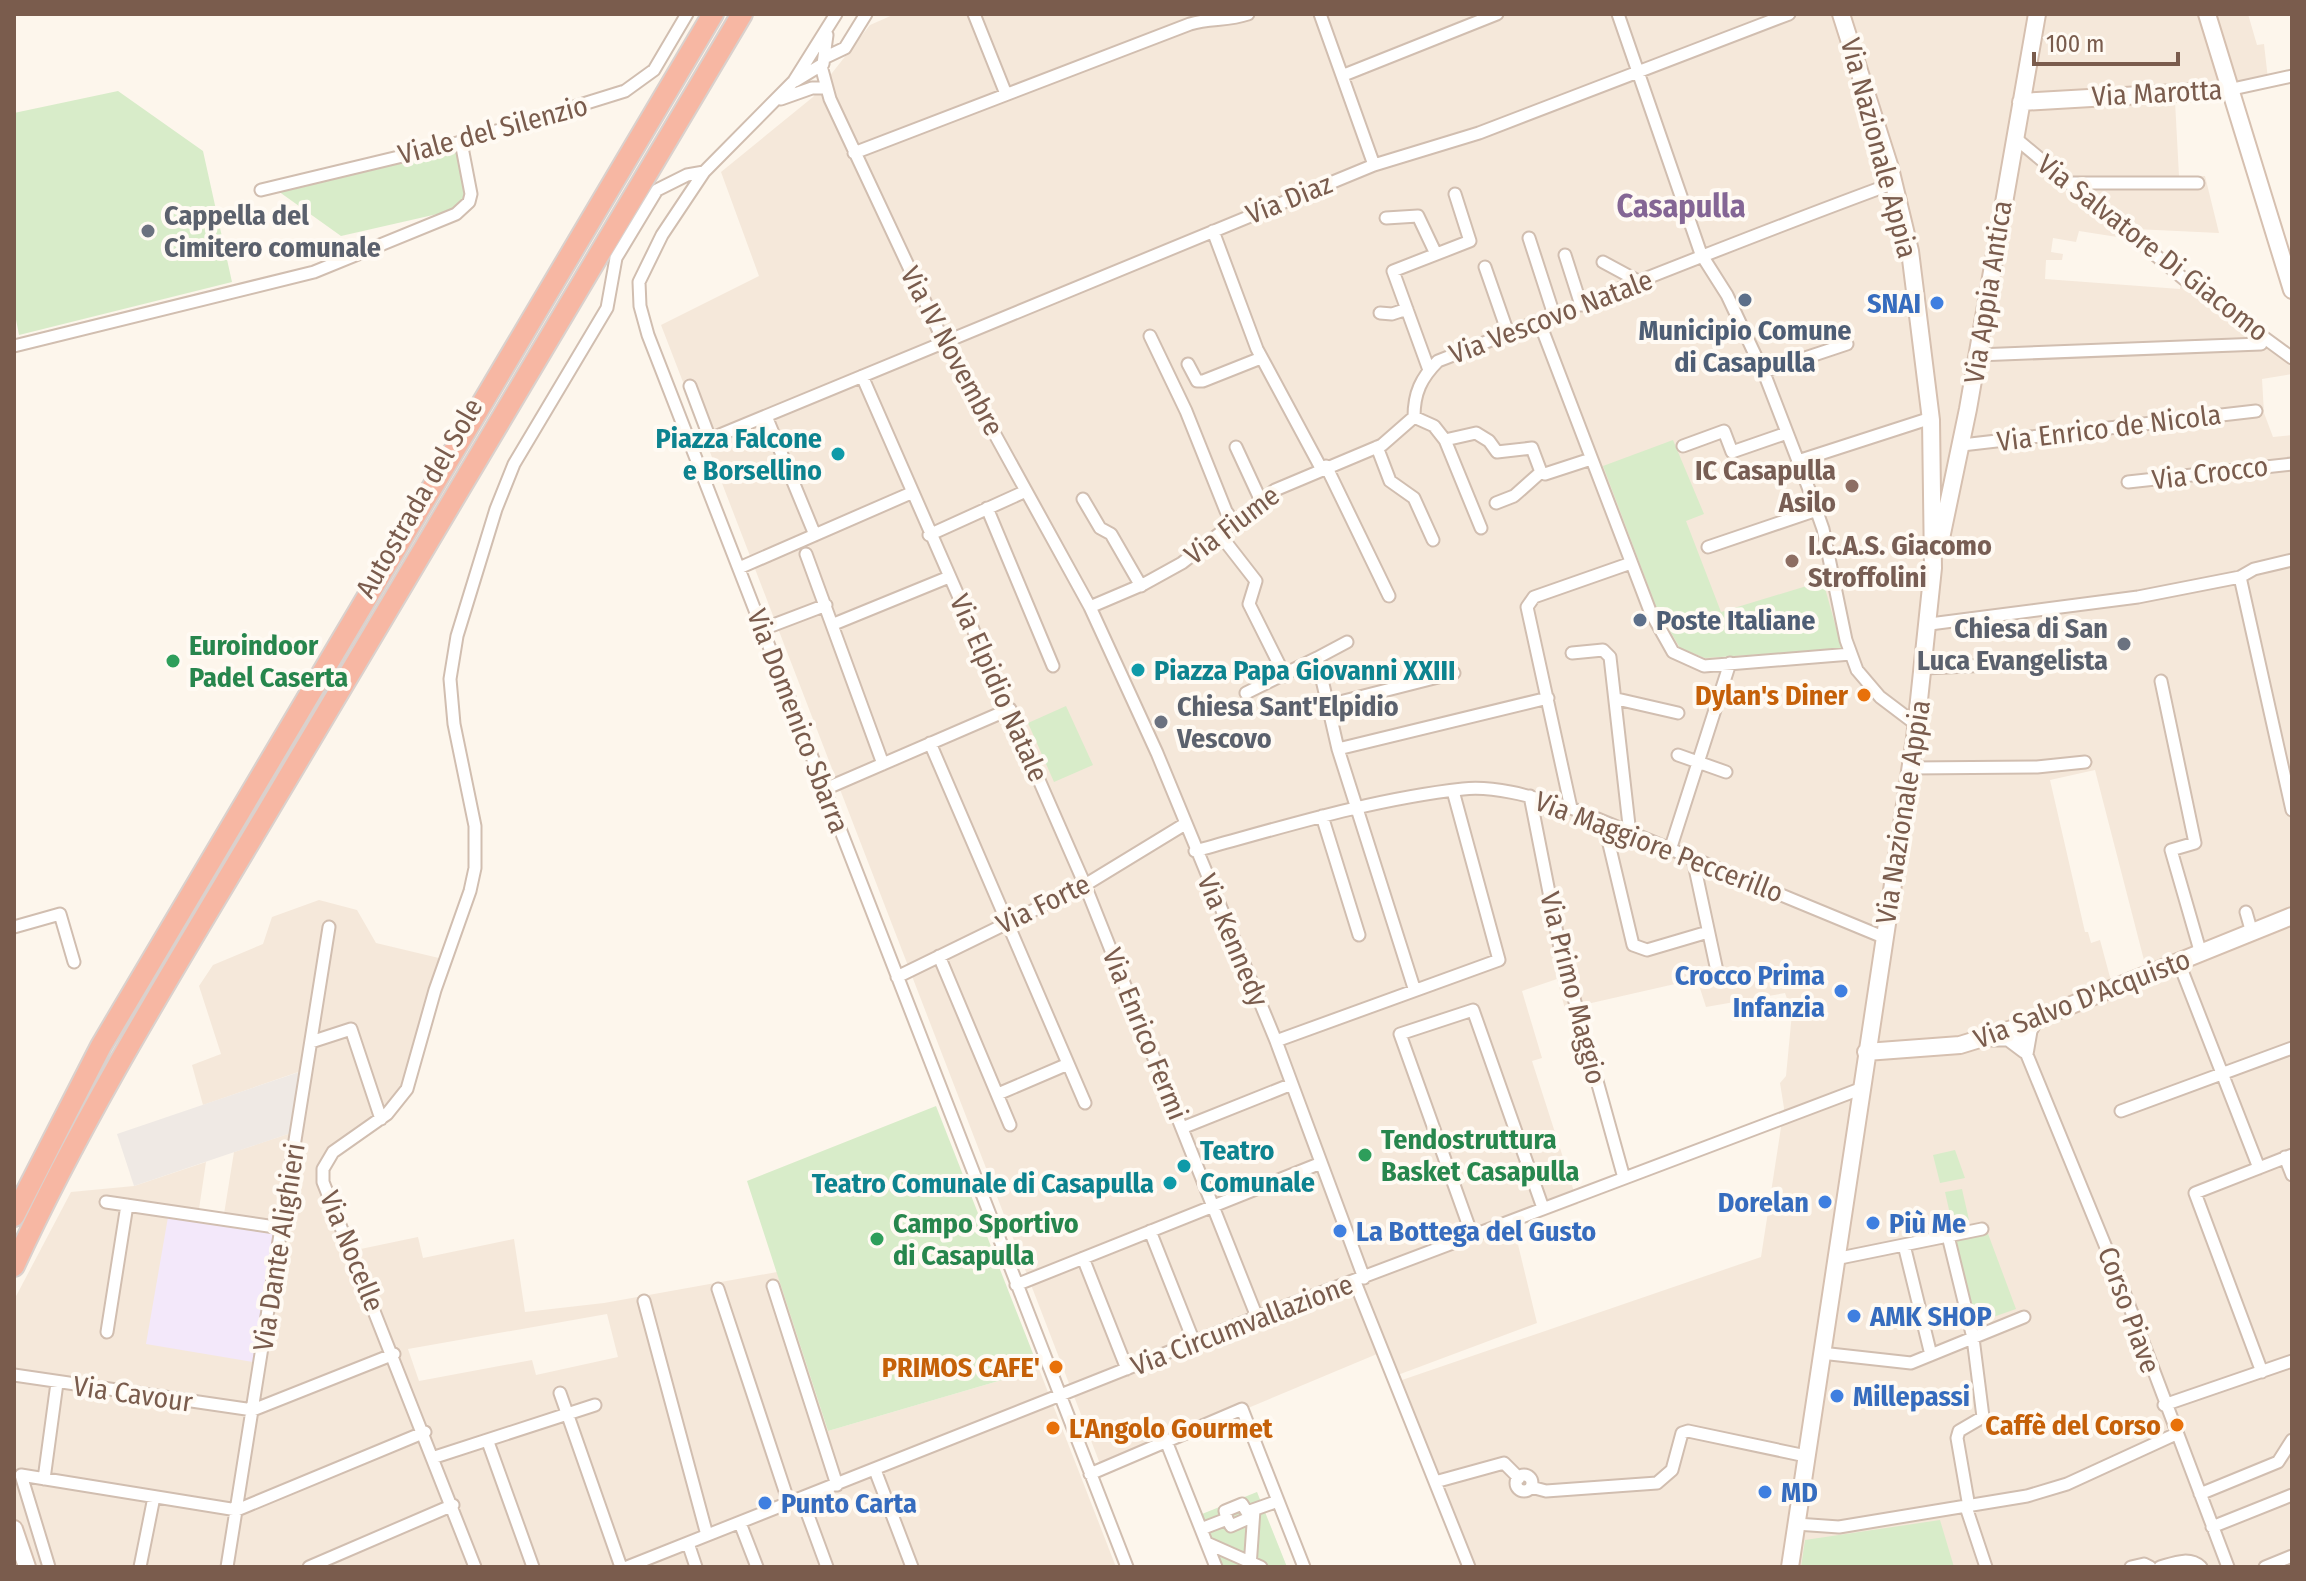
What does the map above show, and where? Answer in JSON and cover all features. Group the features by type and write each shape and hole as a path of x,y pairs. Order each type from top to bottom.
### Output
{"highway":[{"name":"Autostrada del Sole","path":"14,1216 109,1032 713,14"},
{"name":"Autostrada del Sole","path":"14,1266 43,1202 135,1038 496,421 742,14"}],"main road":[{"name":"Via Nazionale Appia","path":"1790,1567 1917,725 1930,624 1933,568 1931,418 1910,251 1894,183 1841,14"},
{"name":"Via Appia Antica","path":"1933,568 1950,511 2037,14"},
{"path":"2207,14 2292,290"},
{"name":"Via Marotta","path":"2021,102 2228,90"},
{"name":"Via Salvo D'Acquisto","path":"1866,1052 1973,1041 2016,1028 2292,916"},
{"path":"14,1529 27,1567"}],"street":[{"name":"Viale del Silenzio","path":"261,190 461,142 625,91 654,70 687,14"},
{"path":"817,59 836,14"},
{"path":"817,59 845,48 866,14"},
{"path":"974,14 1006,94"},
{"path":"854,153 1210,16 1234,19 1248,14"},
{"path":"1320,14 1374,165"},
{"path":"1344,75 1479,17 1497,14"},
{"path":"1618,14 1641,72 1701,254 1727,295 1763,372 1817,510 1857,670 1880,697 1917,725"},
{"name":"Via Diaz","path":"690,386 710,439 943,340 1374,165 1479,133 1789,14"},
{"name":"Via Domenico Sbarra","path":"817,59 704,172 648,260 639,282 640,306 648,335 1127,1567"},
{"name":"Via IV Novembre","path":"817,59 854,153 943,340 1090,607"},
{"name":"Via Marotta","path":"2228,90 2292,76"},
{"path":"771,104 800,91 826,88"},
{"name":"Via Salvatore Di Giacomo","path":"2014,137 2139,242 2292,358"},
{"path":"14,346 314,272 456,214 469,202 471,194 461,142"},
{"name":"Via Nocelle","path":"475,1567 435,1457 323,1182 323,1169 333,1152 393,1109 407,1089 467,904 477,845 454,724 450,679 457,636 492,521 514,464 607,308 616,258 657,190 687,175 704,172"},
{"name":"Via Vescovo Natale","path":"1414,417 1414,399 1429,370 1438,361 1640,282 1701,254 1894,183"},
{"path":"2067,183 2198,183"},
{"path":"1429,370 1393,271 1470,241 1455,194"},
{"path":"1386,218 1418,216 1436,254"},
{"path":"1693,229 1707,243 1722,247"},
{"name":"Via Vescovo Natale","path":"1677,266 1688,251 1693,229"},
{"path":"1213,231 1261,358 1324,467 1389,596"},
{"path":"1529,238 1554,315"},
{"path":"1565,255 1581,305"},
{"path":"1603,262 1640,282"},
{"path":"1485,267 1508,333"},
{"path":"1380,313 1392,314 1407,309"},
{"path":"1539,321 1631,563 1661,634 1673,652 1704,666 1851,654"},
{"path":"1150,336 1186,411 1226,511 1235,524"},
{"path":"1763,372 1847,344"},
{"path":"1977,355 2261,344"},
{"path":"1188,364 1197,381 1203,381 1261,358"},
{"path":"739,568 911,493 862,376"},
{"name":"Via Enrico de Nicola","path":"1962,445 2256,411"},
{"path":"766,416 815,535"},
{"path":"1414,417 1434,426 1445,440 1481,528"},
{"name":"Via Fiume","path":"1090,607 1141,586 1221,536 1275,490 1377,447 1414,417"},
{"path":"1798,461 1931,418"},
{"path":"1683,446 1724,431 1732,452 1787,433"},
{"path":"1445,440 1476,433 1489,441 1497,452 1532,448 1541,472"},
{"path":"1236,447 1261,501"},
{"path":"1377,447 1390,481 1414,498 1433,540"},
{"path":"1541,472 1545,474 1591,459"},
{"name":"Via Crocco","path":"2128,482 2292,464"},
{"path":"1496,503 1514,496 1541,472"},
{"path":"929,535 1026,491"},
{"name":"Via Elpidio Natale","path":"911,493 1010,709 1085,885"},
{"path":"1083,499 1100,528 1111,534 1141,586"},
{"path":"987,508 1053,666"},
{"path":"1708,547 1817,510"},
{"path":"1221,536 1256,581 1249,604 1285,676"},
{"path":"806,554 883,764"},
{"path":"1930,624 2138,597 2240,577 2254,569 2292,560"},
{"path":"1571,808 1527,607 1530,601 1631,563"},
{"path":"834,624 949,577"},
{"path":"2240,577 2292,810"},
{"path":"763,629 826,605"},
{"name":"Via Kennedy","path":"1090,607 1157,753 1276,1041 1321,1163 1359,1280 1469,1567"},
{"path":"1246,693 1285,676 1347,642"},
{"path":"1572,653 1603,650 1610,657 1630,834"},
{"path":"1317,658 1338,749 1414,988"},
{"path":"1670,850 1730,663"},
{"path":"1925,668 1991,665"},
{"path":"1328,705 1454,673"},
{"path":"2161,681 2195,843 2171,850 2201,954"},
{"path":"1338,749 1548,698"},
{"path":"1617,699 1678,713"},
{"path":"825,789 1010,709"},
{"path":"930,743 1085,1103"},
{"path":"1678,755 1726,772"},
{"path":"1910,768 2037,767 2085,762"},
{"name":"Via Maggiore Peccerillo","path":"1195,851 1357,806 1465,788 1530,796 1571,808 1883,937"},
{"path":"1276,1041 1414,988 1499,960 1453,791"},
{"name":"Via Primo Maggio","path":"1530,796 1560,948 1624,1178"},
{"path":"1322,816 1359,935"},
{"path":"1604,823 1633,945 1647,950 1708,932"},
{"name":"Via Forte","path":"897,977 1085,885 1185,824"},
{"path":"1693,859 1717,971"},
{"name":"Via Enrico Fermi","path":"1085,885 1257,1317"},
{"path":"2246,912 2252,933"},
{"path":"14,927 60,914 74,962"},
{"name":"Via Dante Alighieri","path":"227,1567 329,927"},
{"path":"939,956 1010,1125"},
{"path":"2179,963 2259,1168"},
{"path":"1472,1235 1400,1034 1473,1010 1543,1208"},
{"path":"1973,1041 2008,1040 2027,1055 2031,1031 2038,1019"},
{"name":"Corso Piave","path":"2016,1028 2121,1284 2164,1405 2228,1567"},
{"path":"311,1042 351,1029 381,1119"},
{"path":"2121,1111 2292,1048"},
{"path":"998,1094 1068,1064"},
{"path":"1182,1128 1292,1084"},
{"name":"Via Circumvallazione","path":"627,1567 1257,1317 1860,1089"},
{"path":"2262,1372 2195,1193 2289,1156 2292,1175"},
{"path":"1016,1285 1321,1163"},
{"path":"106,1202 282,1228"},
{"path":"107,1332 127,1205"},
{"path":"1835,1259 1982,1229"},
{"path":"1150,1231 1194,1342"},
{"path":"1948,1236 1973,1338 1983,1417 1959,1431 1957,1438 1967,1507 1986,1567"},
{"path":"1904,1245 1931,1355"},
{"path":"1083,1258 1127,1369"},
{"path":"773,1286 837,1485"},
{"path":"718,1289 789,1503"},
{"path":"644,1301 707,1535"},
{"path":"1821,1353 1911,1363 2024,1317"},
{"path":"253,1410 394,1354"},
{"path":"2164,1405 2292,1361"},
{"name":"Via Cavour","path":"14,1375 253,1410"},
{"path":"44,1479 57,1383"},
{"path":"560,1393 621,1567"},
{"path":"435,1457 595,1405"},
{"path":"1090,1474 1242,1409 1304,1567"},
{"path":"1435,1482 1504,1463 1519,1478 1519,1489 1531,1487 1546,1491 1657,1483 1672,1470 1682,1433 1688,1431 1806,1456"},
{"path":"49,1567 21,1475 237,1510 425,1432"},
{"path":"1796,1524 1839,1527 2027,1496 2067,1484 2176,1434"},
{"path":"2200,1494 2278,1462 2292,1440"},
{"path":"1166,1441 1216,1567"},
{"path":"488,1442 533,1567"},
{"path":"875,1470 912,1567"},
{"path":"2212,1527 2292,1495"},
{"path":"140,1567 154,1497"},
{"path":"802,1499 827,1567"},
{"path":"1250,1511 1278,1501"},
{"path":"309,1567 453,1505"},
{"path":"1201,1529 1227,1519 1231,1526 1249,1518 1250,1511"},
{"path":"1207,1543 1254,1565 1250,1511"},
{"path":"740,1523 757,1567"},
{"path":"688,1543 696,1567"},
{"path":"2265,1567 2292,1556"},
{"path":"2160,1567 2195,1561 2201,1567"},
{"path":"2131,1567 2144,1564 2150,1567"}],"shaded area":[{"name":"Casapulla","path":"895,14 2248,14 2257,45 2264,44 2269,88 2175,101 2179,176 2205,176 2219,233 2135,229 2130,239 2079,231 2076,242 2053,238 2051,252 2063,254 2062,260 2046,260 2045,279 2180,289 2181,279 2292,364 2292,374 2262,379 2264,413 2273,437 2292,435 2292,1567 1473,1567 1402,1380 1761,1257 1784,1108 1780,1083 1786,1076 1792,1013 1785,993 1706,1007 1697,979 1565,1009 1557,979 1522,991 1542,1058 1532,1061 1578,1204 1514,1228 1537,1323 1387,1379 1377,1354 1102,1469 661,325 759,276 721,172 813,97 870,25","holes":["2095,770 2146,968 2111,981 2100,940 2091,943 2088,932 2085,932 2050,780"]},
{"path":"319,900 357,910 376,943 443,959 401,1097 322,1167 351,1251 418,1237 423,1258 514,1239 525,1312 604,1303 777,1272 828,1431 1039,1369 1116,1567 14,1567 14,1300 71,1192 134,1186 206,1162 199,1209 224,1214 234,1152 294,1132 304,1070 203,1105 192,1065 221,1054 199,986 213,965 263,944 272,917","holes":["607,1314 618,1357 536,1375 532,1360 419,1381 408,1349"]},
{"path":"305,1070 294,1132 134,1186 117,1134"},
{"path":"168,1217 275,1234 253,1362 146,1344"}],"green space":[{"path":"118,91 203,151 232,282 19,335 14,309 14,113"},
{"path":"457,148 467,200 455,210 341,236 278,191"},
{"path":"1673,440 1704,514 1686,521 1721,612 1823,581 1842,649 1705,658 1680,648 1657,609 1603,466"},
{"path":"1066,706 1093,765 1054,782 1028,723"},
{"name":"Campo Sportivo di Casapulla","path":"936,1106 1039,1369 828,1431 747,1181"},
{"path":"1955,1150 1965,1178 1940,1183 1933,1155"},
{"path":"1962,1189 1969,1220 1952,1223 1945,1192"},
{"path":"1987,1231 2016,1309 1973,1324 1953,1239"},
{"path":"1257,1492 1287,1567 1223,1567 1202,1514"},
{"path":"1940,1520 1954,1567 1801,1567 1805,1540"}],"place":[{"name":"Cappella del Cimitero comunale","path":"148,231"},
{"name":"Municipio Comune di Casapulla","path":"1745,300"},
{"name":"SNAI","path":"1937,303"},
{"name":"Piazza Falcone e Borsellino","path":"838,454"},
{"name":"IC Casapulla Asilo","path":"1852,486"},
{"name":"I.C.A.S. Giacomo Stroffolini","path":"1792,561"},
{"name":"Poste Italiane","path":"1640,620"},
{"name":"Chiesa di San Luca Evangelista","path":"2124,644"},
{"name":"Euroindoor Padel Caserta","path":"173,661"},
{"name":"Piazza Papa Giovanni XXIII","path":"1138,670"},
{"name":"Dylan's Diner","path":"1864,695"},
{"name":"Chiesa Sant'Elpidio Vescovo","path":"1161,722"},
{"name":"Crocco Prima Infanzia","path":"1841,991"},
{"name":"Tendostruttura Basket Casapulla","path":"1365,1155"},
{"name":"Teatro Comunale","path":"1184,1166"},
{"name":"Teatro Comunale di Casapulla","path":"1170,1183"},
{"name":"Dorelan","path":"1825,1202"},
{"name":"Più Me","path":"1873,1223"},
{"name":"La Bottega del Gusto","path":"1340,1231"},
{"name":"Campo Sportivo di Casapulla","path":"877,1239"},
{"name":"AMK SHOP","path":"1854,1316"},
{"name":"PRIMOS CAFE'","path":"1056,1367"},
{"name":"Millepassi","path":"1837,1396"},
{"name":"Caffè del Corso","path":"2177,1425"},
{"name":"L'Angolo Gourmet","path":"1053,1428"},
{"name":"MD","path":"1765,1492"},
{"name":"Punto Carta","path":"765,1503"}],"district":[{"name":"Casapulla","path":"1681,206"}]}
